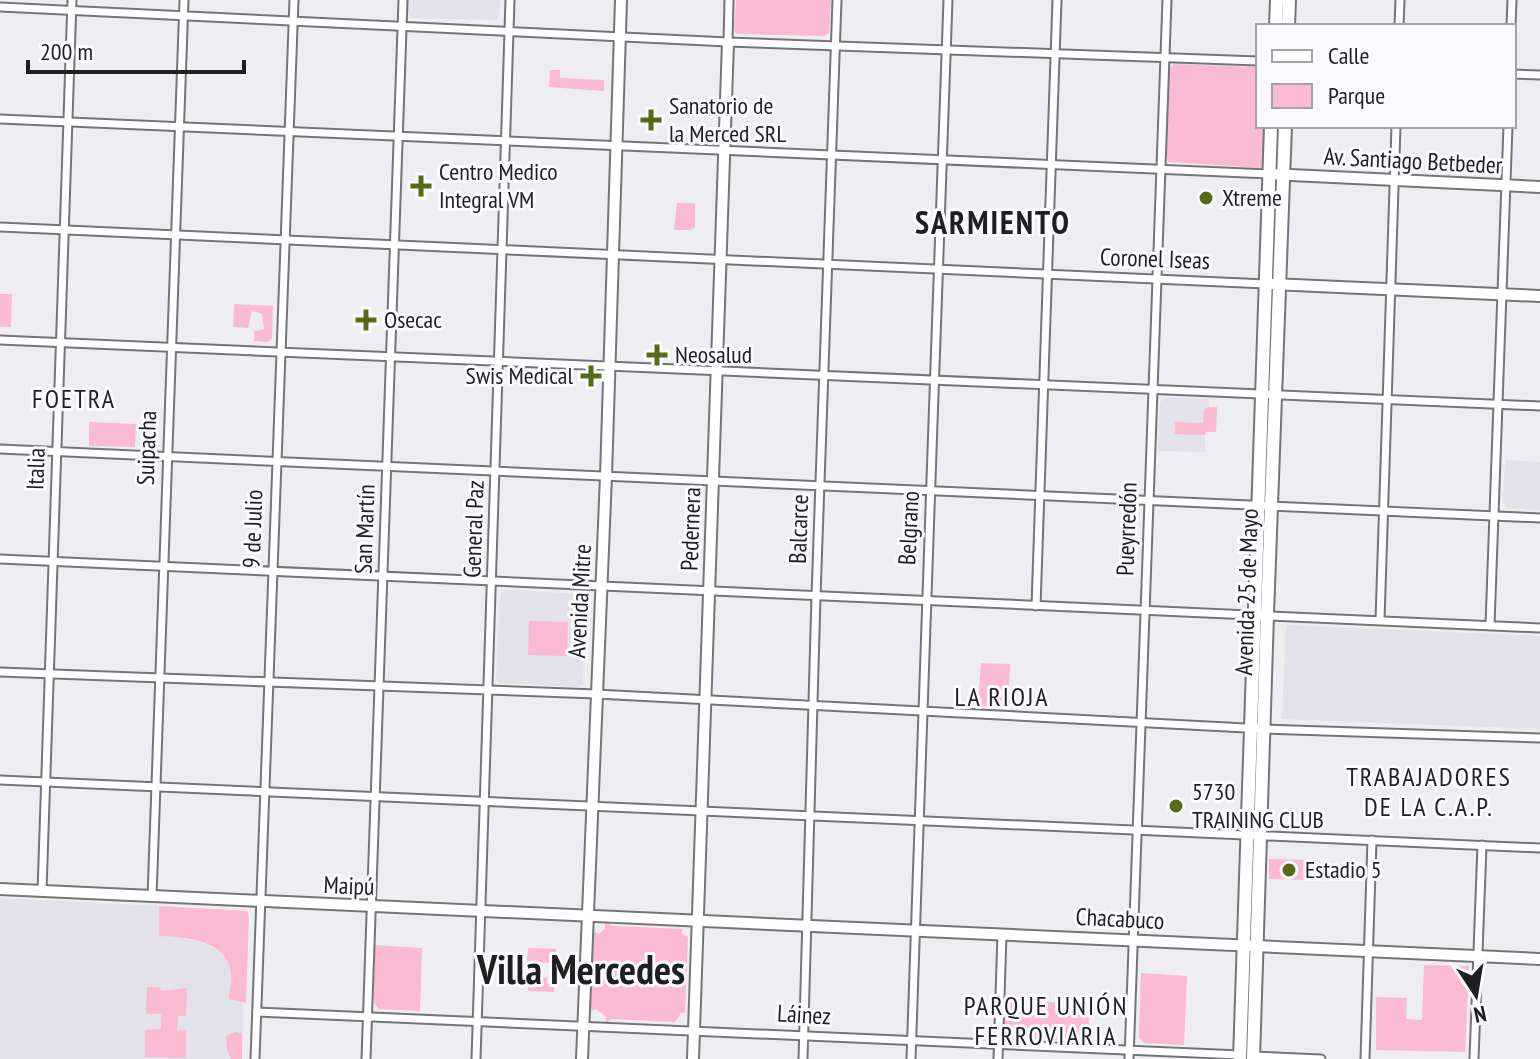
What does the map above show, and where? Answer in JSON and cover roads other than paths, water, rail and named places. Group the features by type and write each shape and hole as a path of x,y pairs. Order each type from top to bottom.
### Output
{"main road":[{"path":"1276,24 1277,0"},
{"path":"1288,24 1289,0"},
{"name":"Avenida 25 de Mayo","path":"1254,1058 1262,835 1259,728 1269,393 1266,284 1271,128"},
{"name":"Avenida 25 de Mayo","path":"1269,393 1280,284 1285,128"},
{"name":"Avenida 25 de Mayo","path":"1240,1057 1248,834 1259,728"}],"street":[{"name":"Italia","path":"42,891 72,0"},
{"name":"Suipacha","path":"152,897 184,0"},
{"name":"9 de Julio","path":"255,1059 294,0"},
{"name":"San Martín","path":"366,1059 403,0"},
{"name":"General Paz","path":"476,1059 510,0"},
{"name":"Avenida Mitre","path":"582,1059 606,476 621,0"},
{"name":"Pedernera","path":"693,1059 729,0"},
{"name":"Balcarce","path":"803,1059 837,0"},
{"name":"Belgrano","path":"911,1059 948,0"},
{"path":"1036,606 1057,0"},
{"name":"Pueyrredón","path":"1129,1055 1167,0"},
{"path":"1399,24 1400,0"},
{"path":"1511,24 1512,0"},
{"path":"0,7 728,42 1256,61"},
{"path":"1516,74 1540,75"},
{"path":"0,119 1269,174"},
{"path":"1380,620 1396,128"},
{"path":"1490,625 1508,128"},
{"name":"Av. Santiago Betbeder","path":"1269,174 1540,187"},
{"name":"Coronel Iseas","path":"0,227 1540,296"},
{"path":"0,340 1540,406"},
{"path":"0,449 1540,518"},
{"path":"0,559 1036,606 1261,613 1540,628"},
{"path":"0,672 596,694 1259,728 1540,738"},
{"path":"0,780 1540,848"},
{"path":"1365,1059 1372,840"},
{"path":"1474,1059 1482,845"},
{"name":"Maipú","path":"0,889 261,903 698,920"},
{"name":"Chacabuco","path":"698,920 1540,959"},
{"path":"998,1059 1002,934"},
{"name":"Láinez","path":"257,1012 999,1044 1129,1055 1240,1057"},
{"path":"1240,1057 1321,1059"}],"place":[{"name":"Sanatorio de la Merced SRL","path":"651,120"},
{"name":"Centro Medico Integral VM","path":"421,186"},
{"name":"Xtreme","path":"1206,198"},
{"name":"Osecac","path":"366,320"},
{"name":"Neosalud","path":"657,355"},
{"name":"Swis Medical","path":"591,376"},
{"name":"5730 TRAINING CLUB","path":"1176,806"},
{"name":"Estadio 5","path":"1289,870"}],"district":[{"name":"SARMIENTO","path":"993,223"},
{"name":"FOETRA","path":"74,399"},
{"name":"LA RIOJA","path":"1002,697"},
{"name":"TRABAJADORES DE LA C.A.P.","path":"1429,792"},
{"name":"Villa Mercedes","path":"581,970"},
{"name":"PARQUE UNIÓN FERROVIARIA","path":"1046,1021"}]}
